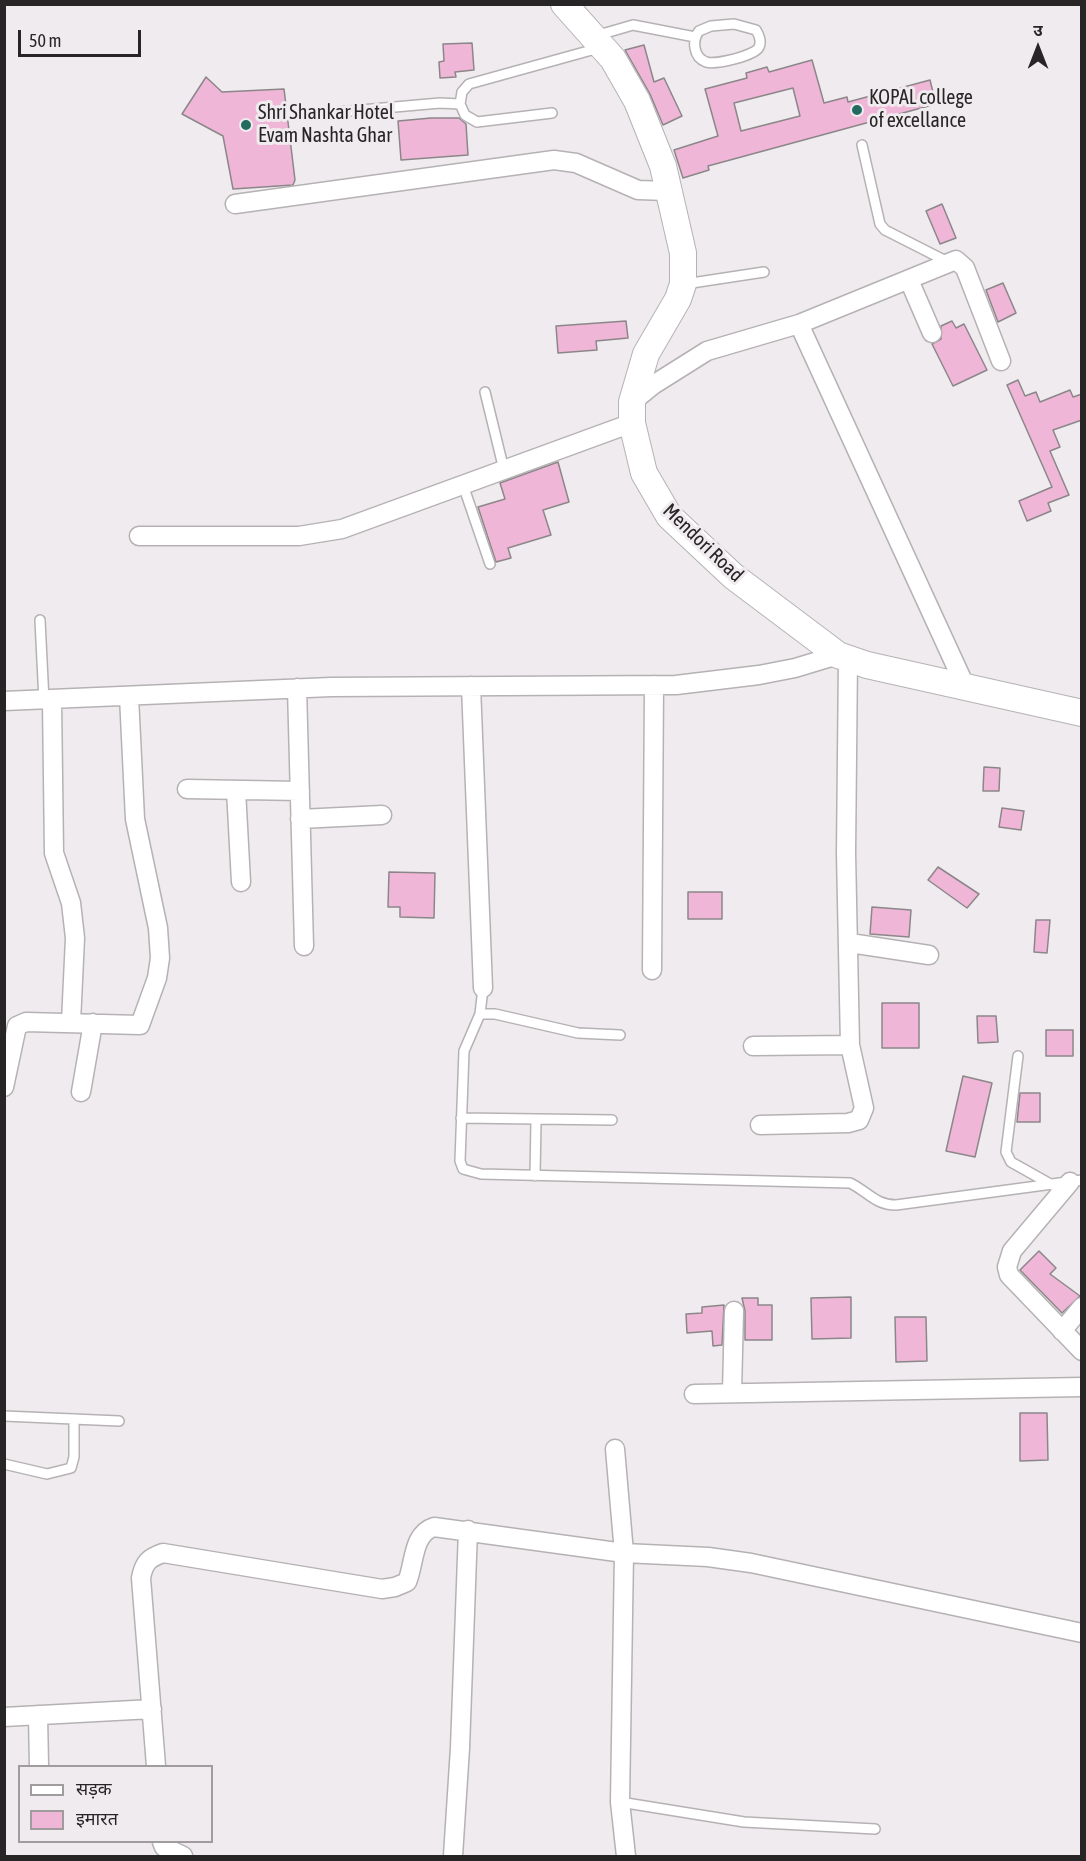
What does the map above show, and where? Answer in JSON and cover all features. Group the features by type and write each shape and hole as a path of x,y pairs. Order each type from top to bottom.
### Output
{"main road":[{"path":"564,4 613,59 637,101 657,149 683,253 683,284 671,315 646,354 632,412"},
{"name":"Mendori Road","path":"632,412 645,473 669,516 733,576 843,657 867,665 1082,713"}],"street":[{"path":"235,204 554,160 576,163 638,190 668,191"},
{"path":"139,536 299,536 323,533 368,520 504,470 632,412 653,385 707,351 799,324 956,260 964,268 1001,361"},
{"path":"909,280 932,333"},
{"path":"799,324 966,688"},
{"path":"4,701 48,701 297,688 654,685 759,675 843,657 850,943 850,1045 864,1108 859,1120 848,1123 760,1125"},
{"path":"652,969 654,685"},
{"path":"471,686 483,988"},
{"path":"297,688 304,946"},
{"path":"4,1087 17,1026 26,1022 140,1025 157,978 160,958 158,928 135,819 129,696"},
{"path":"48,701 54,853 71,903 75,938 71,1022"},
{"path":"187,789 300,791"},
{"path":"236,790 241,882"},
{"path":"300,819 382,815"},
{"path":"850,943 929,955"},
{"path":"81,1092 93,1023"},
{"path":"753,1046 850,1045"},
{"path":"1068,1182 1012,1251 1007,1267 1009,1275 1082,1351"},
{"path":"1062,1330 1082,1307"},
{"path":"732,1392 734,1311"},
{"path":"694,1394 1082,1387"},
{"path":"615,1449 624,1553 620,1802 626,1857"},
{"path":"156,1765 141,1578 143,1565 151,1557 163,1553 388,1588 407,1582 418,1539 424,1530 434,1527 624,1553 708,1557 751,1563 1082,1633"},
{"path":"453,1857 460,1748 468,1530"},
{"path":"4,1717 152,1709"},
{"path":"38,1715 39,1765"},
{"path":"162,1843 164,1847 183,1857"}],"lane":[{"path":"552,113 477,122 465,115 460,104 462,92 469,84 598,42 633,25 695,37"},
{"path":"711,26 747,26 756,30 760,37 759,47 754,53 708,63 695,51 695,37 699,30 711,26"},
{"path":"316,114 440,103 460,104"},
{"path":"862,145 880,224 885,230 949,262"},
{"path":"683,284 764,272"},
{"path":"485,392 504,470"},
{"path":"463,486 489,564"},
{"path":"40,620 48,701"},
{"path":"483,988 480,1014 464,1051 460,1161 464,1169 473,1174 850,1183 863,1189 873,1200 884,1205 1068,1182"},
{"path":"480,1014 495,1014 578,1032 620,1035"},
{"path":"1018,1056 1006,1152 1011,1162 1068,1182"},
{"path":"461,1118 536,1121 612,1120"},
{"path":"535,1176 536,1121"},
{"path":"4,1416 119,1421"},
{"path":"4,1464 47,1473 71,1468 74,1457 74,1419"},
{"path":"620,1802 744,1822 875,1829"}],"building":[{"path":"472,43 474,70 455,72 456,77 440,78 439,62 444,61 443,44"},
{"path":"644,45 654,82 664,78 682,116 663,125 650,94 625,50"},
{"name":"KOPAL college of excellance","path":"812,60 824,103 847,97 848,102 930,80 936,104 708,166 709,170 683,178 674,150 718,136 705,89 747,78 746,73 767,67 769,72","holes":["793,88 800,116 741,131 734,103"]},
{"name":"Shri Shankar Hotel Evam Nashta Ghar","path":"206,77 222,92 284,89 295,180 293,185 233,189 223,136 182,114"},
{"path":"459,118 466,124 468,155 401,160 398,121"},
{"path":"942,204 956,238 940,244 926,211"},
{"path":"1003,283 1016,313 998,322 986,290"},
{"path":"626,321 628,338 596,341 597,350 558,353 556,326"},
{"path":"952,321 956,328 964,324 987,370 953,386 932,344 941,339 941,326"},
{"path":"1018,380 1025,396 1036,392 1040,402 1070,390 1073,397 1082,394 1082,420 1053,430 1060,447 1050,451 1069,495 1048,503 1051,511 1027,521 1019,501 1052,487 1007,385"},
{"path":"558,462 569,502 543,510 551,535 508,548 511,558 496,562 478,507 505,499 500,483"},
{"path":"984,767 1000,768 999,791 983,791"},
{"path":"1002,808 1024,811 1021,830 999,827"},
{"path":"938,867 979,894 967,908 928,880"},
{"path":"389,872 435,873 434,918 400,917 400,907 388,907"},
{"path":"688,892 722,892 722,919 688,919"},
{"path":"872,907 911,910 909,937 870,934"},
{"path":"1036,920 1050,920 1047,953 1034,952"},
{"path":"882,1003 919,1003 919,1048 882,1048"},
{"path":"977,1016 996,1016 998,1042 978,1043"},
{"path":"1046,1030 1073,1030 1073,1056 1046,1056"},
{"path":"963,1076 992,1083 975,1157 946,1151"},
{"path":"1020,1093 1040,1093 1040,1122 1017,1122"},
{"path":"1039,1251 1056,1268 1050,1274 1080,1296 1062,1313 1020,1270"},
{"path":"851,1297 851,1338 812,1339 811,1298"},
{"path":"742,1298 758,1298 758,1305 772,1305 772,1340 745,1340 745,1311"},
{"path":"724,1305 722,1345 713,1346 712,1331 687,1333 686,1314 702,1313 702,1307"},
{"path":"895,1317 926,1317 927,1361 896,1362"},
{"path":"1020,1413 1047,1413 1048,1460 1020,1461"}],"place":[{"name":"KOPAL college of excellance","path":"857,110"},
{"name":"Shri Shankar Hotel Evam Nashta Ghar","path":"246,125"}]}
